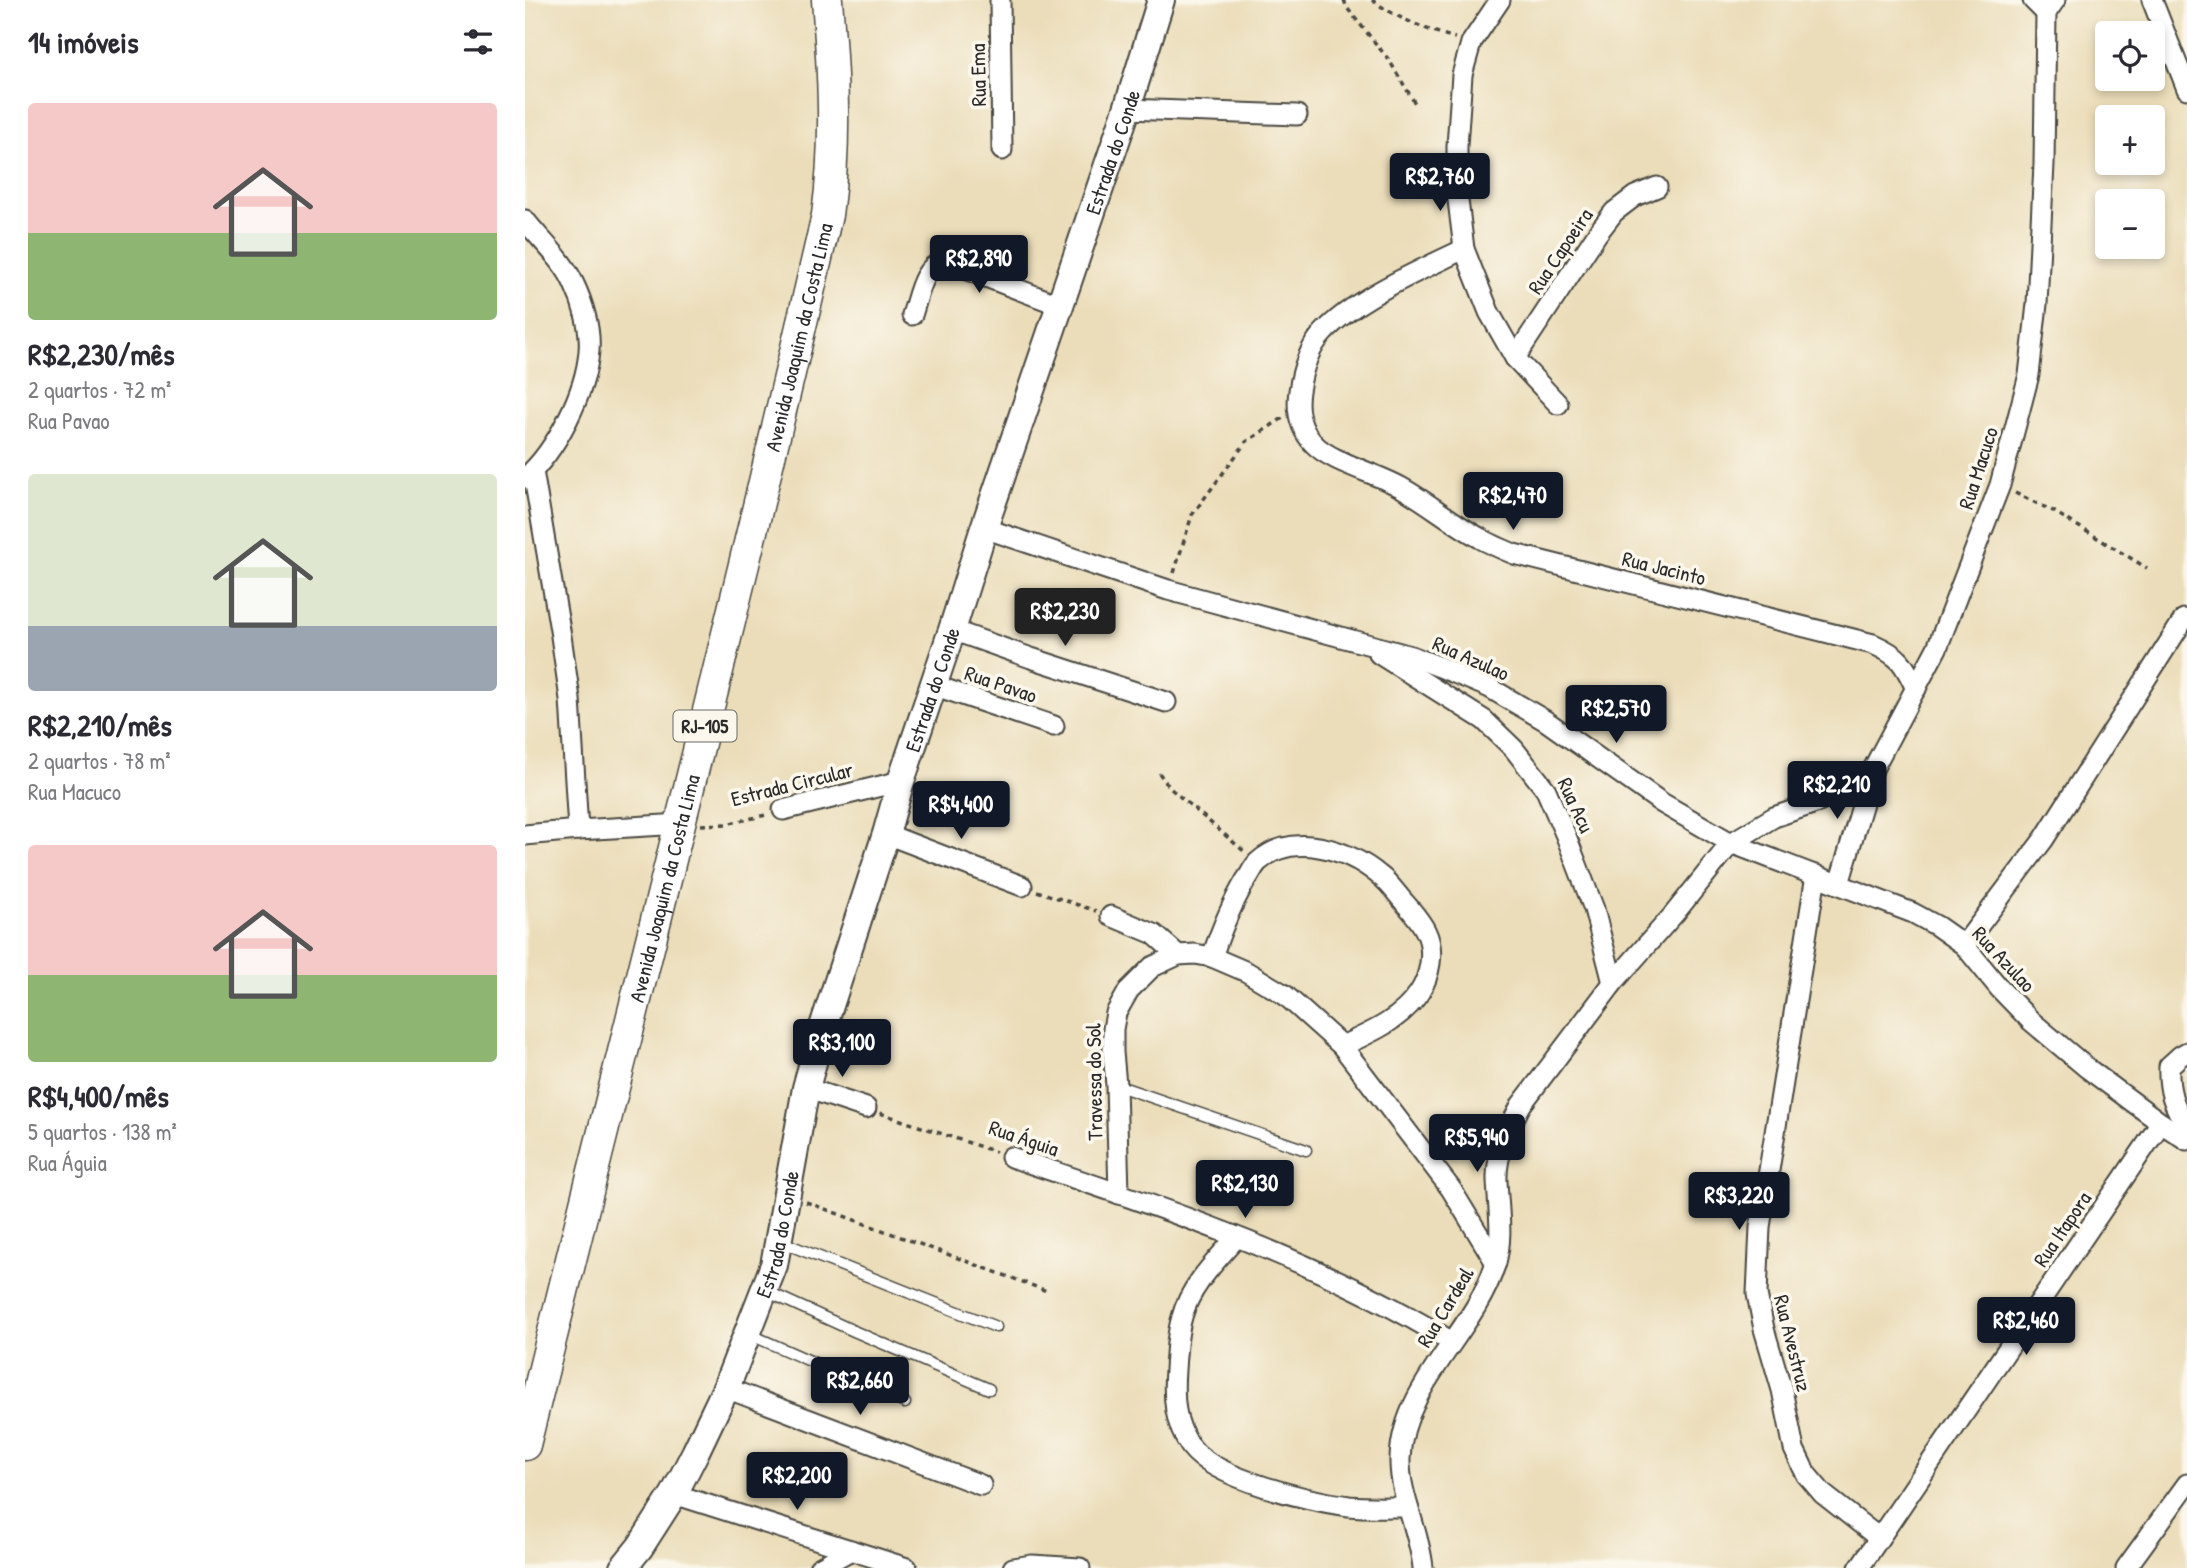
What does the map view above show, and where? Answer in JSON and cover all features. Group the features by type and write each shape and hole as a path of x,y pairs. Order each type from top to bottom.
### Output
{"main road":[{"name":"Avenida Joaquim da Costa Lima","path":"525,1445 612,1092 682,824 827,215 833,152 832,61 827,0"}],"street":[{"name":"Rua Ema","path":"1000,0 1002,150"},
{"name":"Estrada do Conde","path":"623,1568 674,1494 726,1388 765,1290 779,1241 785,1194 806,1088 829,1008 983,528 1127,109 1161,0"},
{"path":"1500,0 1471,43 1462,75 1457,192 1464,249 1489,312 1515,358 1558,404"},
{"path":"2152,0 2187,89"},
{"name":"Rua Macuco","path":"1731,843 1775,817 1821,801 1854,785 1873,769 1937,648 2000,485 2029,375 2037,304 2044,164 2045,4"},
{"path":"1127,109 1297,115"},
{"name":"Rua Capoeira","path":"1515,358 1614,212 1635,196 1657,187"},
{"path":"525,220 551,249 573,281 585,316 589,350 582,386 562,431 529,474 561,636 570,698 578,830"},
{"path":"1297,409 1301,377 1312,349 1322,333 1372,296 1464,249"},
{"path":"912,315 927,272 936,263 944,261 1059,305"},
{"name":"Rua Jacinto","path":"1297,409 1307,436 1317,447 1404,489 1481,539 1514,554 1873,644 1890,651 1906,666 1916,689"},
{"name":"Rua Azulao","path":"983,528 1168,590 1411,656 1490,688 1546,721 1663,803 1731,843 1913,913 1937,926 1963,945 2031,1021 2088,1068 2187,1140"},
{"path":"1963,945 2044,839 2184,619"},
{"path":"952,629 1166,702"},
{"name":"Rua Acu","path":"1363,644 1484,720 1514,749 1546,790 1594,909 1613,983"},
{"name":"Rua Pavao","path":"933,685 1054,726"},
{"path":"1839,884 1873,769"},
{"name":"Estrada Circular","path":"783,810 901,781"},
{"path":"525,835 682,824"},
{"path":"886,834 1022,886"},
{"name":"Rua Cardeal","path":"1423,1568 1422,1548 1408,1507 1399,1462 1402,1435 1412,1407 1452,1342 1475,1311 1496,1263 1501,1209 1497,1179 1500,1155 1509,1128 1521,1105 1613,983 1675,914 1731,843"},
{"path":"1212,957 1222,926 1257,863 1276,850 1296,846 1326,847 1356,859 1380,875 1414,913 1427,933 1431,952 1429,973 1420,992 1406,1008 1381,1028 1342,1046"},
{"name":"Rua Avestruz","path":"1816,875 1760,1227 1757,1294 1794,1449 1806,1474 1823,1494 1879,1538"},
{"path":"1111,916 1154,934 1178,955 1212,957 1247,972 1285,995 1342,1046 1451,1189 1496,1263"},
{"name":"Travessa do Sol","path":"1119,1194 1113,1052 1116,1013 1129,990 1152,967 1178,955"},
{"path":"2187,1052 2169,1066 2168,1079 2169,1092 2187,1125"},
{"path":"806,1088 866,1108"},
{"name":"Rua Itapora","path":"1859,1568 2161,1123"},
{"name":"Rua Águia","path":"1011,1157 1235,1238 1367,1293 1452,1342"},
{"path":"1235,1238 1198,1284 1182,1315 1177,1343 1175,1409 1181,1429 1192,1449 1213,1465 1248,1481 1308,1499 1352,1506 1408,1507"},
{"path":"726,1388 981,1485"},
{"path":"2126,1568 2187,1484"},
{"path":"674,1494 907,1568"},
{"path":"819,1568 851,1550"},
{"path":"1013,1568 1054,1565 1080,1568"}],"lane":[{"path":"1116,1085 1306,1150"},
{"path":"779,1241 996,1327"},
{"path":"765,1290 989,1390"},
{"path":"748,1334 905,1403"}],"path":[{"path":"1344,0 1347,8 1389,60 1416,105"},
{"path":"1372,0 1428,30 1471,43"},
{"path":"1168,590 1192,515 1246,442 1297,409"},
{"path":"2000,485 2053,511 2147,568"},
{"path":"1159,773 1171,789 1257,863"},
{"name":"Estrada Circular","path":"682,824 726,824 783,810"},
{"path":"1022,886 1111,916"},
{"name":"Rua Águia","path":"866,1108 1011,1157"},
{"path":"785,1194 1047,1291"}]}
